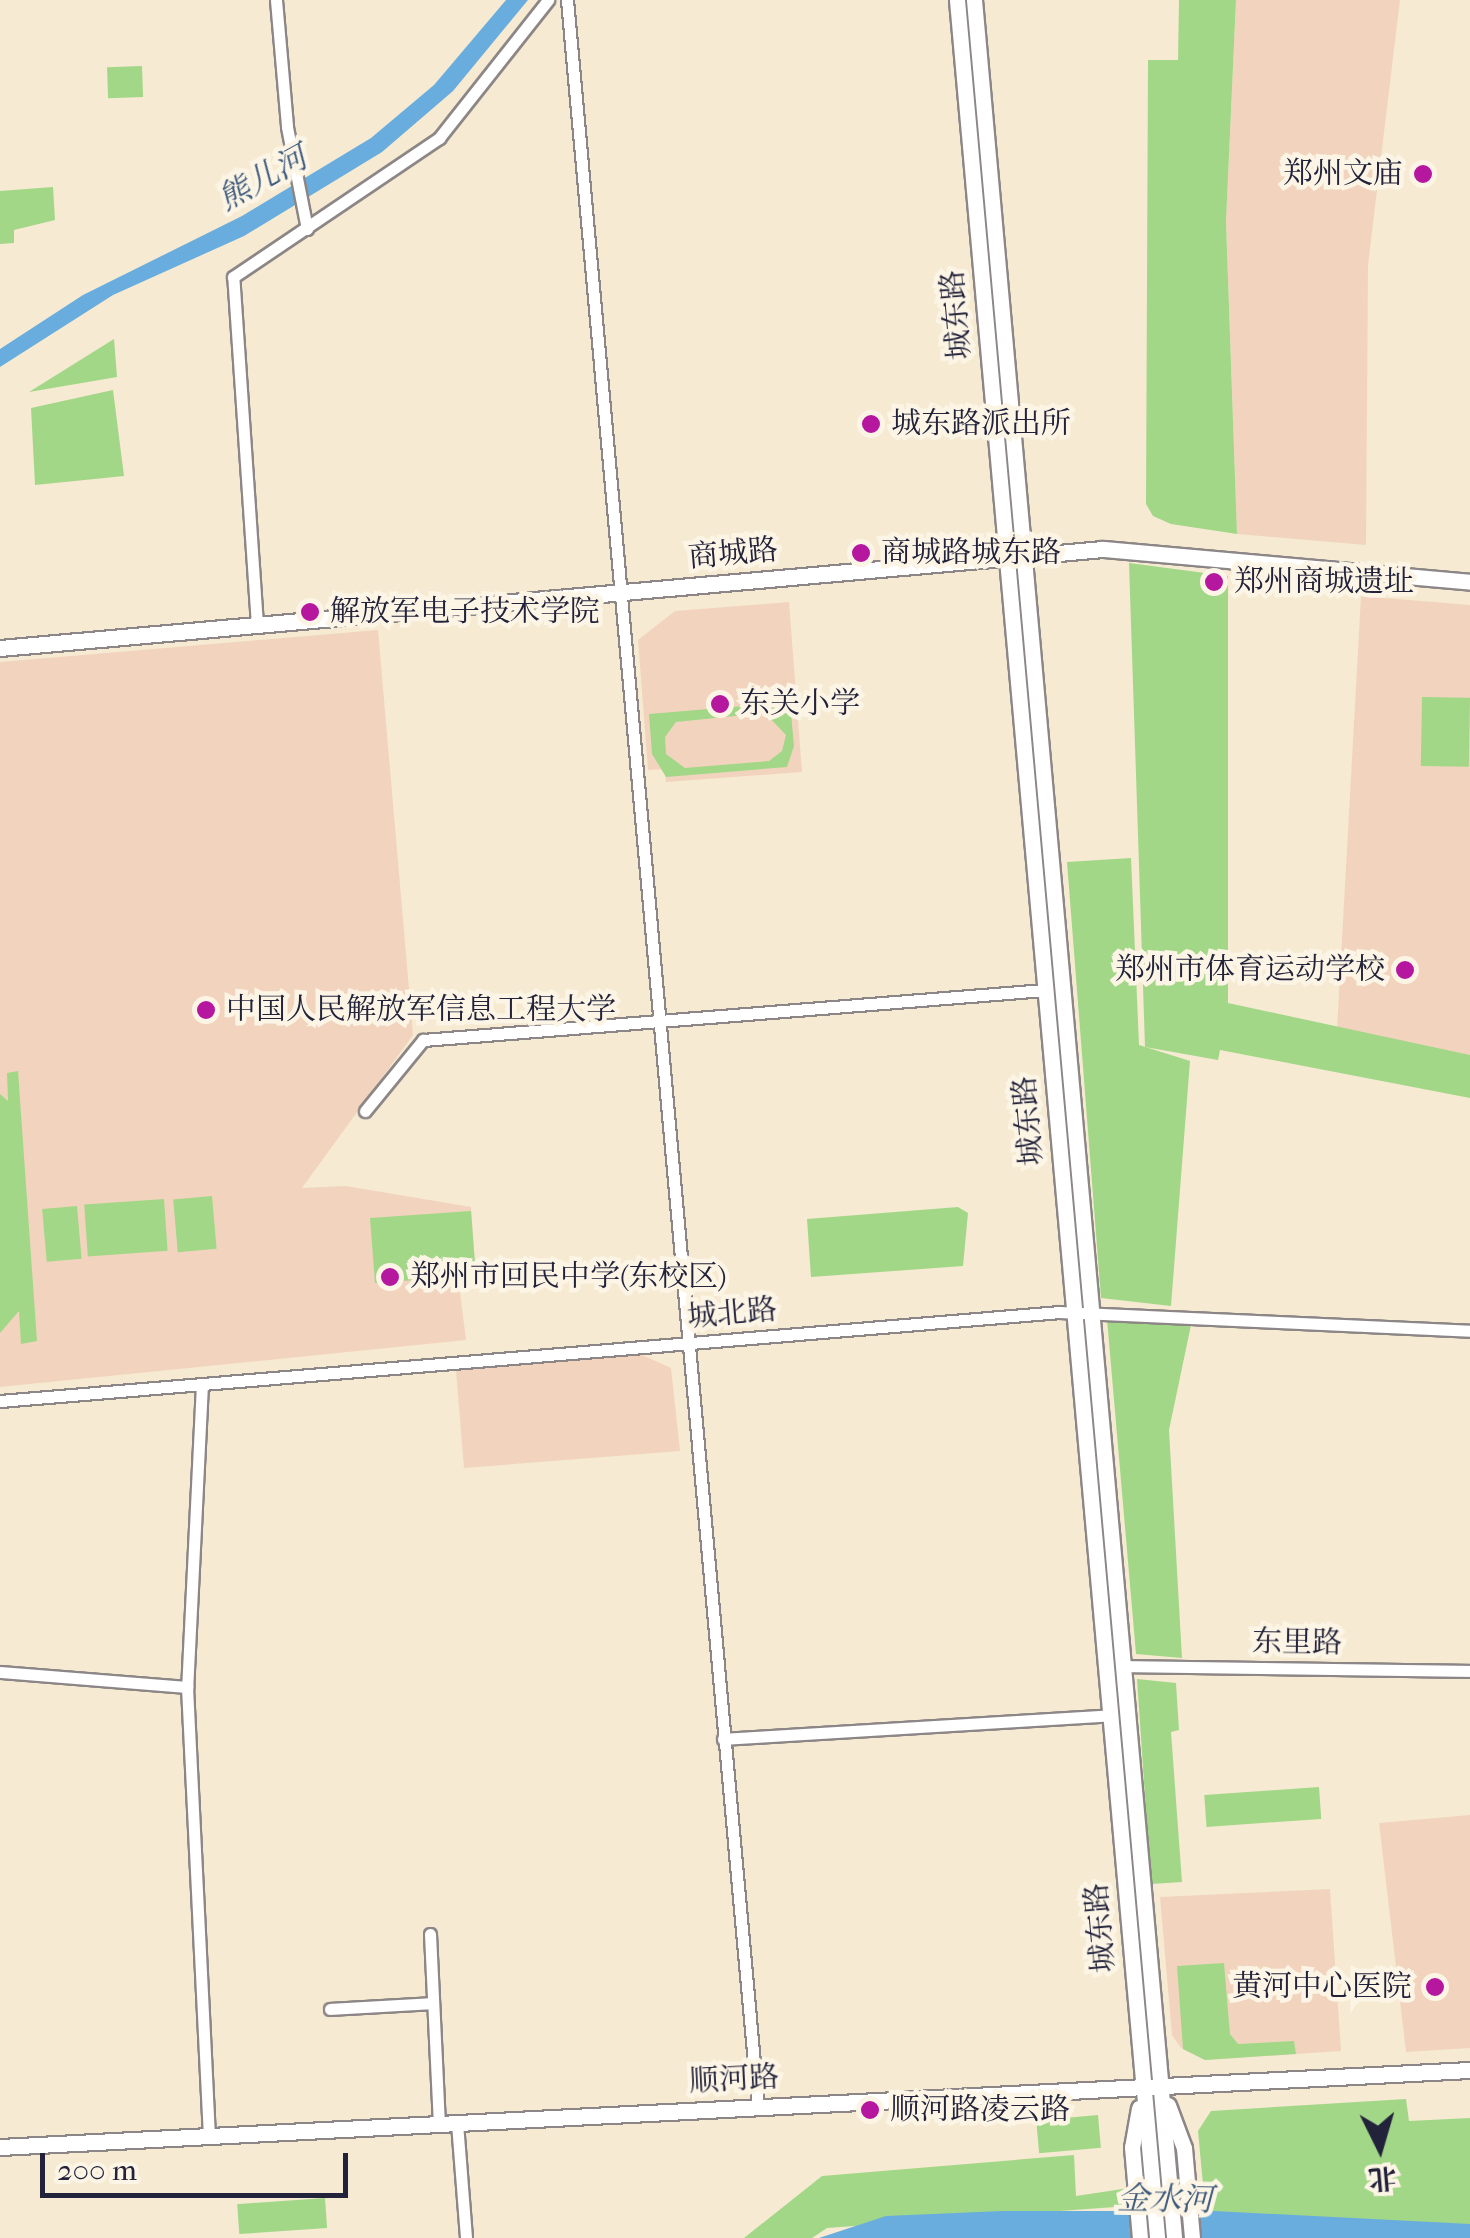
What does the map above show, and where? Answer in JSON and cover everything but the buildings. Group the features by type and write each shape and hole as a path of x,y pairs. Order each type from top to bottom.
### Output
{"main road":[{"name":"城东路","path":"957,0 1092,1312 1123,1666 1157,2238"},
{"name":"城东路","path":"974,0 1045,990 1110,1716 1149,2087"},
{"name":"商城路","path":"0,648 1015,557 1150,549 1470,582"},
{"name":"顺河路","path":"0,2148 1470,2070"},
{"path":"1149,2087 1184,2148 1192,2238"},
{"path":"1140,2238 1153,2198 1132,2147 1149,2087"},
{"name":"城东路","path":"1153,2198 1174,2238"}],"street":[{"path":"276,0 288,127 299,161 308,229"},
{"path":"257,625 233,277 438,138 548,0"},
{"path":"567,0 758,2106"},
{"path":"365,1111 423,1040 1045,990"},
{"name":"城北路","path":"0,1402 1074,1312 1470,1331"},
{"path":"202,1384 187,1687 209,2136"},
{"name":"东里路","path":"1123,1666 1470,1671"},
{"path":"0,1672 187,1687"},
{"path":"724,1739 1110,1716"},
{"path":"430,1934 440,2124"},
{"path":"330,2009 434,2003"},
{"path":"457,2122 466,2238"}],"shaded area":[{"path":"1236,0 1400,0 1368,265 1366,545 1237,534 1226,222"},
{"path":"1361,596 1470,605 1470,1055 1337,1029"},
{"name":"东关小学","path":"789,602 802,772 666,782 665,769 648,770 638,640 675,611"},
{"name":"中国人民解放军信息工程大学","path":"378,630 413,1035 302,1188 346,1186 471,1207 475,1265 469,1266 471,1288 460,1292 466,1340 0,1387 0,662"},
{"path":"642,1355 671,1368 680,1451 464,1468 456,1370"},
{"name":"黄河中心医院","path":"1470,1815 1470,2048 1406,2052 1379,1823"},
{"path":"1330,1889 1341,2051 1205,2060 1181,2048 1172,2035 1160,1897"}],"green space":[{"path":"1179,0 1236,0 1226,222 1237,534 1171,524 1153,516 1146,504 1148,60 1178,60"},
{"path":"142,66 143,97 108,98 107,67"},
{"path":"53,187 55,220 14,230 14,243 0,244 0,191"},
{"path":"114,339 117,377 29,392"},
{"path":"113,390 124,476 35,485 31,408"},
{"path":"1129,563 1228,576 1228,1003 1470,1055 1470,1098 1220,1050 1218,1060 1145,1047"},
{"path":"1422,697 1470,698 1469,767 1421,766"},
{"path":"790,702 794,746 787,767 666,777 652,754 649,714","holes":["765,713 786,735 782,751 769,761 685,768 666,754 665,737 676,722"]},
{"path":"1131,858 1139,1045 1190,1061 1171,1306 1101,1298 1067,862"},
{"path":"18,1071 37,1341 21,1344 19,1311 0,1333 0,1094 8,1101 7,1073"},
{"path":"212,1196 217,1249 178,1252 173,1199"},
{"path":"164,1199 168,1251 88,1256 84,1205"},
{"path":"77,1206 82,1259 47,1262 42,1209"},
{"path":"958,1207 968,1213 963,1266 811,1277 807,1219"},
{"path":"471,1211 475,1263 469,1264 469,1276 375,1283 370,1218"},
{"path":"1107,1319 1191,1325 1169,1430 1182,1658 1136,1654"},
{"path":"1137,1679 1176,1683 1179,1730 1171,1732 1182,1882 1151,1884"},
{"path":"1319,1787 1321,1819 1207,1827 1204,1795"},
{"path":"1224,1963 1230,2034 1238,2044 1294,2041 1296,2054 1205,2060 1183,2049 1177,1966"},
{"path":"1406,2099 1409,2121 1470,2118 1470,2238 1208,2238 1198,2131 1211,2111"},
{"path":"1098,2115 1101,2148 1039,2153 1036,2120"},
{"path":"1074,2155 1076,2196 1129,2188 1128,2206 827,2228 812,2238 744,2238 822,2176"},
{"path":"325,2198 327,2228 239,2234 237,2204"}],"water":[{"path":"506,0 528,0 453,91 382,152 244,236 113,295 0,367 0,349 83,295 242,216 371,138 434,85"},
{"path":"1002,2211 1214,2211 1470,2224 1470,2238 819,2238 886,2216"}],"place":[{"name":"郑州文庙","path":"1423,174"},
{"name":"城东路派出所","path":"871,424"},
{"name":"商城路城东路","path":"861,553"},
{"name":"郑州商城遗址","path":"1214,582"},
{"name":"解放军电子技术学院","path":"310,612"},
{"name":"东关小学","path":"720,704"},
{"name":"郑州市体育运动学校","path":"1405,970"},
{"name":"中国人民解放军信息工程大学","path":"206,1010"},
{"name":"郑州市回民中学(东校区)","path":"390,1277"},
{"name":"黄河中心医院","path":"1435,1987"},
{"name":"顺河路凌云路","path":"870,2110"}],"water label":[{"name":"熊儿河","path":"263,179"},
{"name":"金水河","path":"1165,2200"}]}
